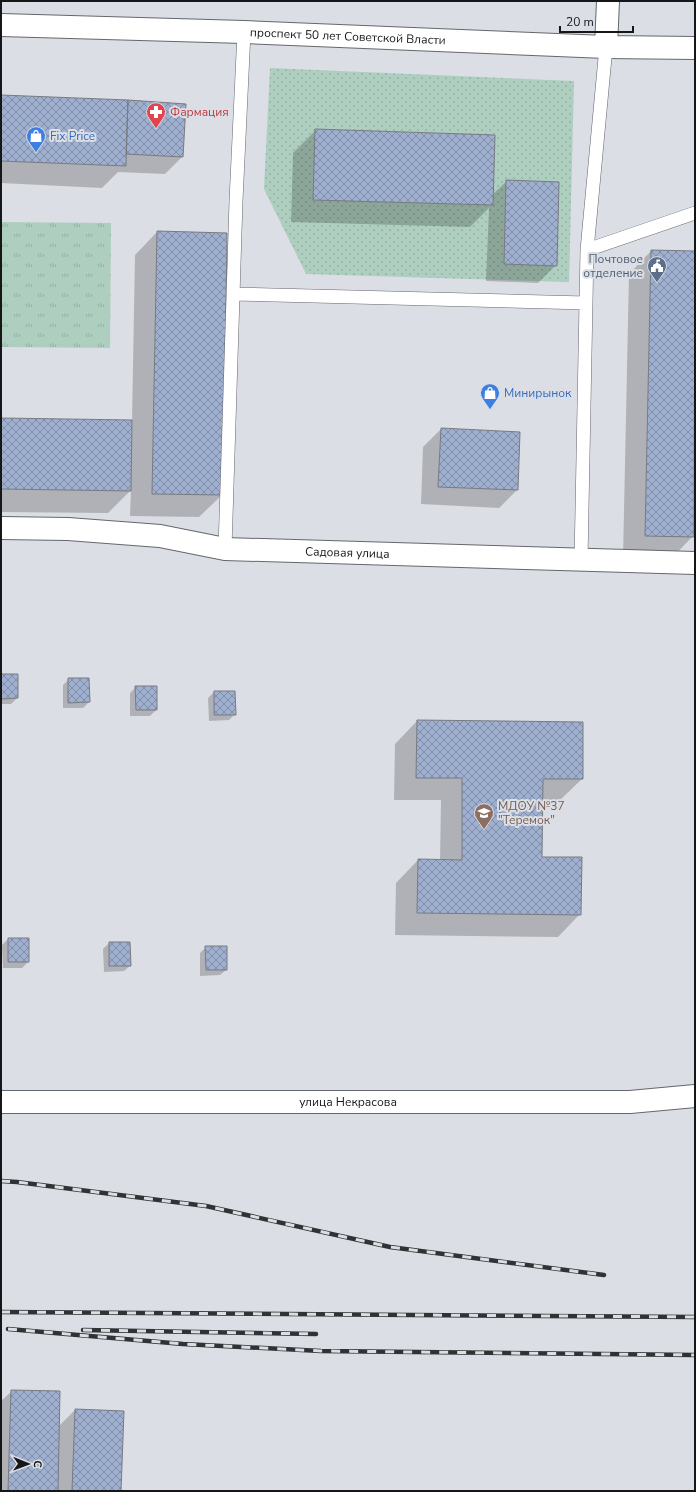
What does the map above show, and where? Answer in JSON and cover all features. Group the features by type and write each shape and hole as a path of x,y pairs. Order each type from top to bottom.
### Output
{"street":[{"path":"606,47 608,1"},
{"name":"проспект 50 лет Советской Власти","path":"1,25 244,32 606,47 695,48"},
{"name":"Садовая улица","path":"1,528 68,529 160,536 225,549 581,561 695,563"},
{"name":"улица Некрасова","path":"1,1102 630,1102 695,1096"}],"lane":[{"path":"225,549 233,294 244,32"},
{"path":"581,561 587,250 606,47"},
{"path":"587,250 695,213"},
{"path":"233,294 586,303"}],"green space":[{"path":"270,68 574,81 569,282 306,274 264,189"},
{"path":"1,222 111,223 110,348 1,347"}],"building":[{"path":"1,95 128,100 126,166 1,161"},
{"name":"Фармация","path":"128,100 186,104 183,157 126,154"},
{"path":"315,129 495,135 493,205 313,200"},
{"path":"506,180 559,182 557,266 504,264"},
{"path":"157,231 227,233 223,495 152,494"},
{"path":"651,250 695,251 694,537 645,536"},
{"path":"1,418 132,420 131,491 1,489"},
{"path":"441,428 520,432 518,490 438,487"},
{"path":"1,674 18,674 18,698 1,699"},
{"path":"68,678 89,678 90,702 68,703"},
{"path":"135,686 157,686 157,710 136,710"},
{"path":"214,691 235,691 236,715 214,715"},
{"path":"417,720 583,722 583,779 543,779 542,857 582,857 581,915 417,913 418,859 462,860 462,778 416,778"},
{"path":"8,938 29,938 29,962 8,962"},
{"path":"109,942 130,942 131,966 109,966"},
{"path":"205,946 227,946 227,970 206,970"},
{"path":"11,1390 60,1391 58,1491 8,1491"},
{"path":"75,1409 124,1411 121,1491 72,1491"}],"railway":[{"path":"1,1181 206,1206 390,1247 604,1275"},
{"path":"1,1312 695,1317"},
{"path":"8,1329 183,1344 321,1351 695,1355"},
{"path":"83,1330 316,1334"}],"place":[{"name":"Фармация","path":"156,129"},
{"name":"Fix Price","path":"36,153"},
{"name":"Почтовое отделение","path":"657,283"},
{"name":"Минирынок","path":"490,410"},
{"name":"МДОУ №37 \"Теремок\"","path":"484,830"}]}
